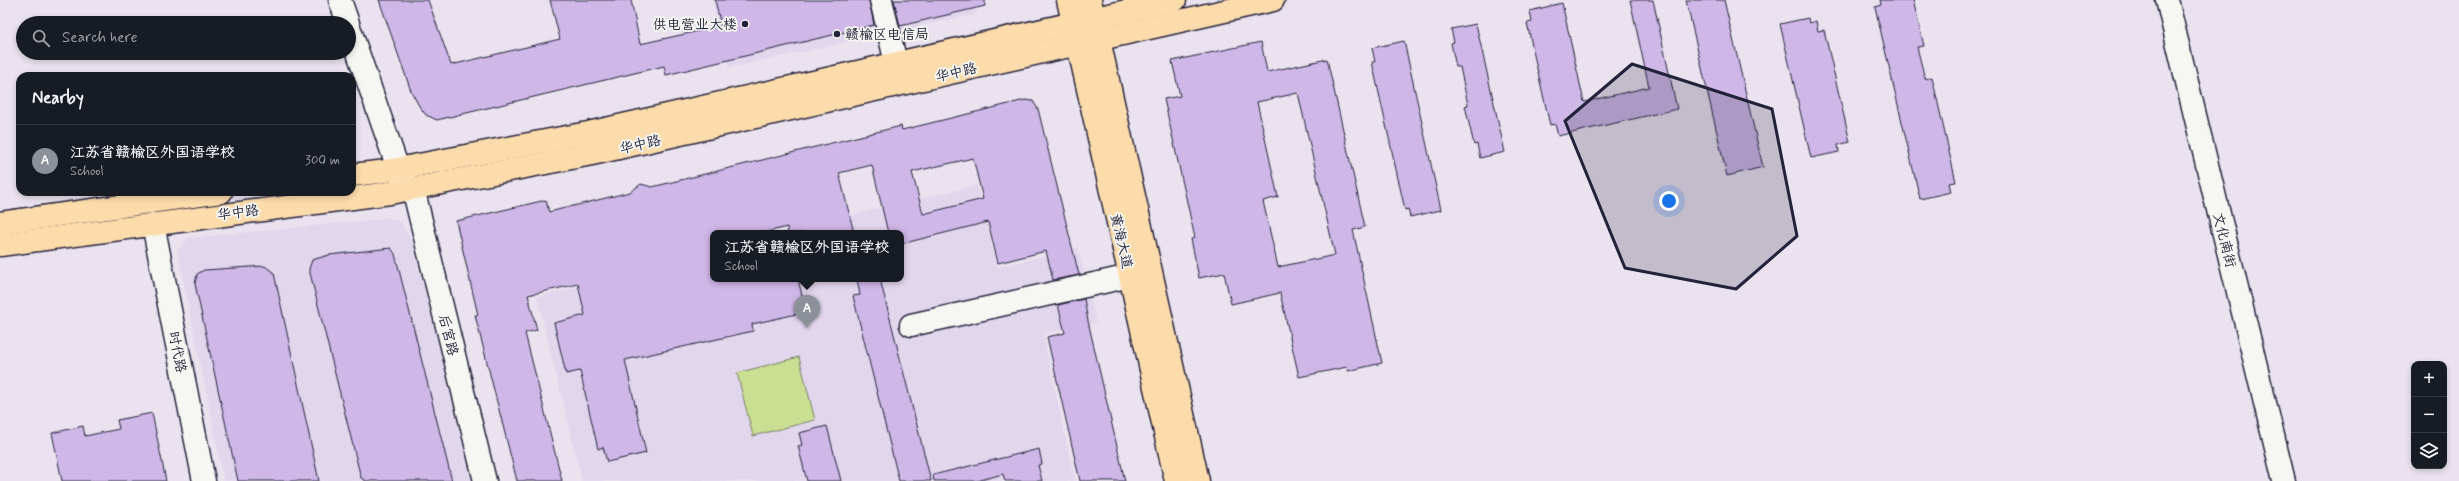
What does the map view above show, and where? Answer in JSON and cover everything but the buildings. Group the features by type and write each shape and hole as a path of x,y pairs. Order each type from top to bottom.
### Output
{"main road":[{"name":"黄海大道","path":"1068,0 1085,14 1088,42 1130,276 1176,481"},
{"name":"华中路","path":"356,174 398,169 588,133 896,63 1085,14 1175,0"},
{"name":"华中路","path":"0,245 410,189 592,154 1272,0"},
{"name":"黄海大道","path":"1088,42 1198,481"},
{"name":"华中路","path":"0,223 192,196"}],"street":[{"path":"340,0 346,16"},
{"path":"881,0 896,63"},
{"name":"文化南街","path":"2167,0 2284,481"},
{"name":"后宫路","path":"356,47 398,169 410,189 485,481"},
{"name":"时代路","path":"153,224 204,481"},
{"path":"911,325 1130,276"}],"highlighted area":[{"path":"1632,64 1772,109 1797,236 1736,289 1625,268 1565,121"}],"shaded area":[{"name":"赣榆区电信局","path":"712,0 973,0 976,14 729,68"},
{"path":"977,185 997,267 1078,248 1096,322 1043,334 1075,481 582,481 537,297 578,287 577,280 710,280 710,282 904,282 904,230 789,230"},
{"path":"389,218 401,222 413,244 472,481 224,481 177,250 189,238"}],"green space":[{"path":"799,357 815,420 753,436 737,373"}],"place":[{"name":"供电营业大楼","path":"745,24"},
{"name":"赣榆区电信局","path":"837,34"},
{"name":"江苏省赣榆区外国语学校","path":"807,328"}]}
